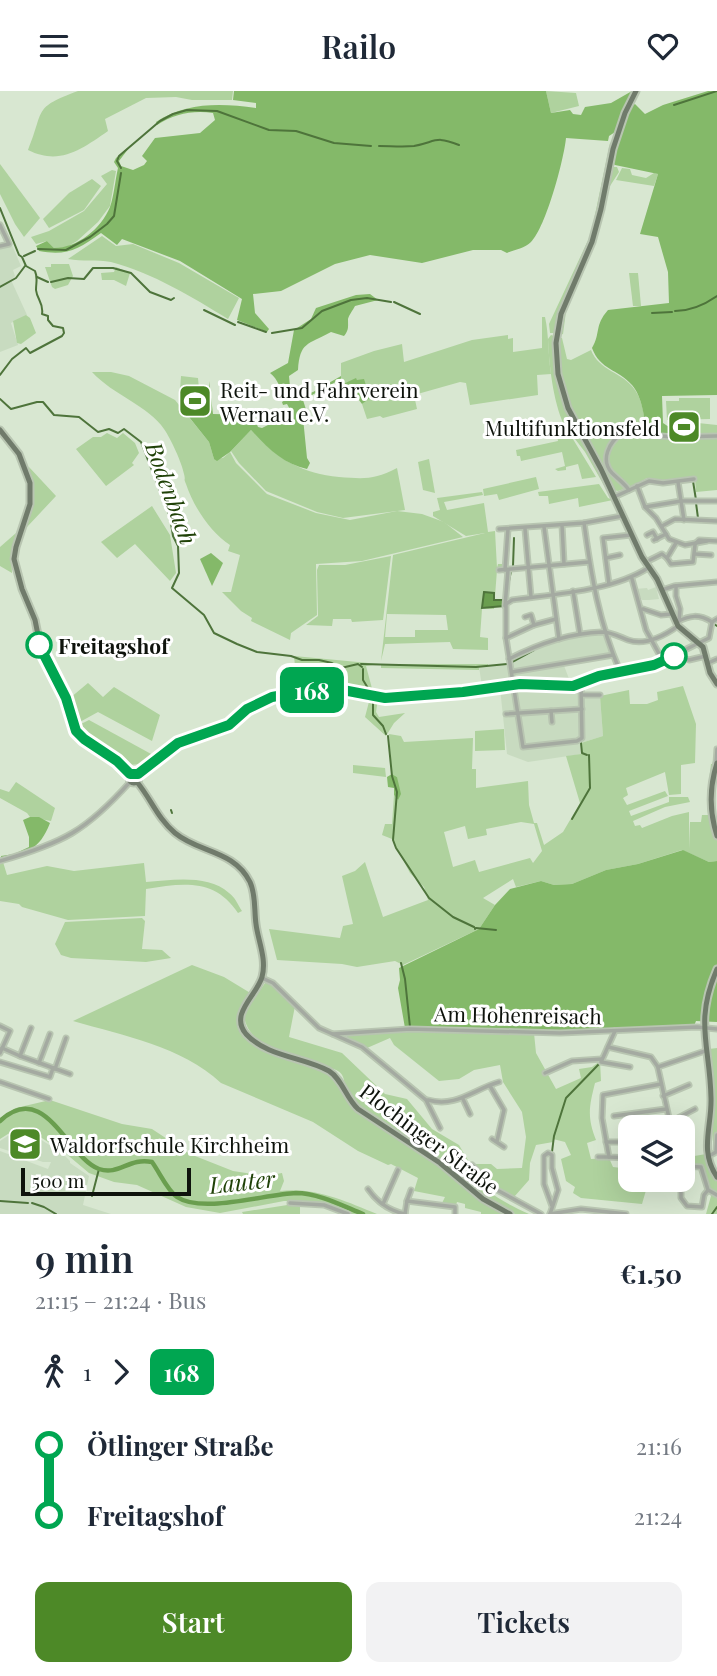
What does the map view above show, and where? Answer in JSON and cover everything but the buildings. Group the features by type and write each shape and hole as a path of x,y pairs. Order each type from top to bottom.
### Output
{"main road":[{"path":"636,91 612,152 597,226 564,306 557,335 557,367 562,392 572,416 631,535 662,590 671,614 699,644 707,659 710,673 717,683"},
{"path":"0,430 19,454 30,483 30,504 16,547 15,559 22,589 35,620 40,649 66,698 73,725 79,735 112,757 130,774 175,834 227,857 250,881 263,953 262,978"},
{"path":"717,764 710,796 717,836"},
{"path":"130,774 138,774 134,782"},
{"path":"717,969 705,1007 704,1027 711,1100 707,1156 717,1177"},
{"name":"Plochinger Straße","path":"262,978 241,1016 242,1028 246,1034 276,1052 331,1073 358,1109 446,1168 480,1196 510,1214"}],"street":[{"path":"0,225 9,244 0,246"},
{"path":"627,490 606,463 608,449 622,433 674,437 717,436"},
{"path":"613,495 649,481 660,483 694,479"},
{"path":"678,482 684,520"},
{"path":"637,486 645,507 676,543 717,541"},
{"path":"645,507 681,501 717,501"},
{"path":"499,529 584,523 622,516"},
{"path":"662,526 673,520 717,521"},
{"path":"584,523 594,588 605,632 620,671"},
{"path":"562,525 564,564"},
{"path":"544,527 559,639"},
{"path":"508,529 505,563 506,638 523,747 582,738 581,684"},
{"path":"525,529 531,597"},
{"path":"647,535 653,532 655,540 666,534"},
{"path":"609,584 603,538 631,535"},
{"path":"667,558 676,543"},
{"path":"650,560 662,554 671,564 693,562 695,544"},
{"path":"695,554 710,555"},
{"path":"606,558 620,555"},
{"path":"499,570 589,562"},
{"path":"505,607 512,600 594,588 632,579 649,567"},
{"path":"632,579 651,640 663,661"},
{"path":"662,590 717,582"},
{"path":"676,586 680,607 678,623"},
{"path":"573,591 580,635"},
{"path":"642,609 661,615 671,614"},
{"path":"525,617 531,615 534,625"},
{"path":"509,659 534,647 580,635 605,632 633,642 651,640 678,623 699,616 712,622"},
{"path":"506,638 534,625 556,619"},
{"path":"712,622 717,619"},
{"path":"138,774 178,743 229,725 247,709 272,697 336,687 385,698 513,684 535,683 566,687 675,656 711,635 712,622"},
{"path":"512,672 613,655"},
{"path":"675,656 689,660 717,659"},
{"path":"582,695 600,695"},
{"path":"506,714 582,709"},
{"path":"551,711 552,722"},
{"path":"717,749 717,764"},
{"path":"0,861 39,850 71,835 134,782"},
{"path":"262,978 273,983 319,1028 362,1047 426,1100 436,1103 463,1098 499,1082"},
{"path":"0,1026 10,1031 1,1048 70,1074"},
{"name":"Am Hohenreisach","path":"333,1034 410,1029 560,1033 704,1027 717,1029"},
{"path":"20,1056 31,1028"},
{"path":"602,1061 615,1031"},
{"path":"39,1063 50,1034"},
{"path":"0,1062 50,1077 66,1038"},
{"path":"608,1047 651,1057 658,1067 668,1115"},
{"path":"658,1067 705,1051"},
{"path":"545,1073 572,1061 602,1061 630,1067"},
{"path":"0,1082 49,1099"},
{"path":"609,1157 602,1111 603,1095 661,1084"},
{"path":"663,1096 689,1085"},
{"path":"490,1086 504,1110 494,1140 503,1147"},
{"path":"463,1098 470,1114"},
{"path":"426,1100 440,1128"},
{"path":"614,1116 666,1109"},
{"path":"686,1115 695,1109"},
{"path":"707,1156 716,1152 717,1135"},
{"path":"606,1142 618,1142"},
{"path":"552,1206 544,1184 542,1168 544,1155 550,1153 558,1188 550,1214 581,1209 626,1214"},
{"path":"598,1157 618,1157"},
{"path":"472,1165 497,1190 541,1214"},
{"path":"695,1166 701,1167 708,1190 717,1195"},
{"path":"383,1204 398,1170"},
{"path":"368,1189 383,1204 405,1214 411,1190"},
{"path":"681,1192 681,1199 687,1206 702,1207 704,1195 708,1190"},
{"path":"407,1201 455,1207 455,1214"},
{"path":"290,1203 324,1205 348,1214"}],"shaded area":[{"path":"78,91 233,91 232,100 146,98 105,119 108,131 80,149 61,156 40,155 28,150 46,106"},
{"path":"234,91 546,91 551,113 570,110 573,114 581,115 585,107 611,103 632,91 615,132 609,136 608,141 566,138 548,208 537,234 529,244 507,253 501,250 473,250 422,263 370,255 335,264 281,291 253,294 255,313 269,329 267,332 237,320 242,299 180,261 122,239 117,245 101,233 72,250 57,253 39,251 36,246 47,241 54,248 71,245 87,236 101,223 113,198 118,168 114,162 132,144 119,161 121,166 133,170 147,161 142,156 155,138 200,133 215,120 213,113 198,112 177,116 157,125 156,122 167,115 192,107 230,105 256,108 256,103 233,100"},
{"path":"546,91 576,93 579,106 551,113"},
{"path":"708,91 717,91 717,395 662,396 663,423 679,436 646,433 642,408 632,385 604,365 592,348 601,321 608,310 669,303 668,272 658,237 640,234 658,174 611,162 624,122 633,105 645,114 663,105"},
{"path":"612,142 598,219 555,333 550,333 549,324 591,234"},
{"path":"0,164 40,218 24,237 0,194"},
{"path":"612,167 617,167 619,172 610,186 595,243 567,304 563,334 560,335 564,308 597,230"},
{"path":"622,168 630,169 632,175 646,178 654,173 658,174 654,186 616,180"},
{"path":"112,170 116,171 110,206 98,222 65,248 54,248 47,241 36,244 31,237 49,231 84,211 107,184 101,176"},
{"path":"92,179 101,186 84,210 49,228 43,219 69,193"},
{"path":"102,236 116,246 133,244 179,263 239,298 228,319 172,286 142,272 106,261 68,259"},
{"path":"12,245 21,266 13,270 15,276 11,280 27,315 11,323 18,345 0,352 0,248"},
{"path":"51,264 69,264 73,276 68,285 55,289 52,287 45,267 51,267"},
{"path":"116,267 130,273 126,286 114,280 102,280 101,273 114,272"},
{"path":"629,273 638,273 641,306 633,306"},
{"path":"370,294 378,300 355,306 344,336 331,332 306,345 298,370 289,376 294,398 313,392 341,376 341,379 303,400 308,416 303,418 307,458 310,463 307,469 277,455 251,430 230,452 217,461 214,459 209,442 189,417 209,414 209,381 213,414 253,415 258,427 262,428 292,413 287,404 283,405 285,400 281,389 270,373 288,363 294,330 311,319 316,308 356,295"},
{"path":"26,315 36,333 21,344 17,343 13,321"},
{"path":"542,317 545,317 551,374 537,375 538,395 470,405 466,383 460,382 414,395 417,409 383,418 380,416 367,419 362,404 370,397 356,379 341,385 341,363 402,344 404,362 472,340 508,335 508,339 513,338 513,352 542,348"},
{"path":"551,335 554,336 554,362 558,384 610,496 585,452 565,426 596,477 582,479 578,464 566,467 566,470 555,469 565,466 562,452 521,461 520,456 517,456 516,450 558,441 556,430 562,423 564,425 552,383 548,339"},
{"path":"558,338 562,338 567,359 571,360 591,350 600,363 630,384 640,400 646,433 621,432 611,443 605,463 624,489 613,490 572,412 560,376"},
{"path":"92,372 129,376 175,400 209,442 214,459 223,458 230,452 236,463 267,494 316,513 350,520 397,511 422,514 444,522 463,537 362,561 316,564 317,615 291,633 290,640 251,621 252,618 222,592 231,592 240,555 228,551 230,545 216,533 198,510 167,433 149,414"},
{"path":"181,376 198,378 199,389 180,390"},
{"path":"356,378 364,379 370,398 362,404 356,396 346,398 341,385"},
{"path":"679,398 710,398 710,419 667,420 666,401 679,401"},
{"path":"698,423 717,425 717,434 697,434"},
{"path":"251,430 270,449 290,463 313,472 362,478 382,475 397,468 405,510 343,518 317,512 266,491 231,451"},
{"path":"107,433 117,438 123,433 135,443 139,453 132,463 134,465 106,486 76,449 93,437 101,437"},
{"path":"622,434 717,438 717,490 696,492 695,479 660,482 647,478 631,487 609,466 608,454"},
{"path":"429,459 435,493 423,490 418,462"},
{"path":"29,467 56,496 27,527 25,525 31,482"},
{"path":"536,477 539,489 499,500 497,494 484,496 483,489"},
{"path":"599,484 608,498 613,500 579,507 578,498 549,504 548,496 539,496 538,492"},
{"path":"482,492 483,495 444,502 447,510 484,503 488,532 495,531 497,568 498,564 504,564 503,570 497,570 494,609 482,609 480,637 488,638 488,650 453,649 450,642 385,644 381,661 393,555 485,533 466,536 433,516 433,512 440,510 437,498","holes":["387,614 446,615 448,630 415,630 415,637 385,637"]},
{"path":"152,506 170,535 176,573 170,581 135,544 117,558 101,542"},
{"path":"16,533 11,552 12,573 0,566 0,547"},
{"path":"211,553 223,563 212,586 200,559"},
{"path":"391,556 383,620 352,622 351,619 333,619 332,626 306,625 318,616 319,565 345,565"},
{"path":"656,587 659,599 642,600 635,589 648,590"},
{"path":"484,592 494,593 494,600 504,600 504,606 482,608"},
{"path":"605,632 612,655 563,663 571,684 530,680 482,686 479,667 508,664 510,659 534,647 580,635"},
{"path":"294,656 379,664 366,666 374,696 332,686 328,669 295,666"},
{"path":"381,664 488,666 479,666 479,670 381,668"},
{"path":"58,675 70,698 88,683 103,697 114,687 160,715 152,741 98,712 78,723 86,735 123,763 131,768 140,767 164,749 144,767 130,771 77,729 56,676"},
{"path":"535,685 562,688 583,686 584,696 600,696 603,736 581,743 582,754 528,762 507,754 500,688"},
{"path":"683,686 696,724 695,763 681,765 681,794 669,795 665,772 626,788 628,795 623,798 627,805 665,791 668,796 629,811 631,816 669,802 669,797 688,797 690,802 665,807 633,821 635,826 640,825 642,828 689,812 689,849 690,822 701,822 702,815 708,815 711,764 715,764 712,822 717,839 717,861 709,862 682,850 638,864 606,870 572,884 554,885 541,881 516,887 513,879 483,898 495,905 479,929 403,965 395,961 357,967 277,960 269,929 340,938 343,926 353,924 342,876 355,871 365,862 383,917 428,900 424,887 410,873 392,839 382,835 385,824 392,824 394,795 398,800 397,777 392,774 389,734 401,736 404,742 473,738 472,769 476,769 476,788 528,781 529,805 544,845 563,832 580,803 566,756 581,754 581,743 603,736 600,696 629,690 630,704 647,704 658,700 657,692","holes":["521,822 534,824 542,851 533,863 530,858 479,872 475,860 453,867 444,832 465,826 468,839 487,835 486,829"]},
{"path":"474,691 481,693 418,700 419,697"},
{"path":"370,698 378,699 376,712 379,717 405,713 394,723 386,736 365,717"},
{"path":"89,720 153,755 141,764 129,765 81,728 81,724"},
{"path":"504,729 505,750 475,751 475,731"},
{"path":"353,765 385,768 386,777 353,773"},
{"path":"392,774 397,777 401,794 398,800 394,795 394,788 388,787 387,777"},
{"path":"16,782 55,808 51,821 30,817 0,798 0,789 9,792"},
{"path":"39,817 50,823 46,832 31,849 1,859 1,856 29,847 29,837 23,820"},
{"path":"683,850 709,862 717,861 717,1022 696,1021 694,1026 579,1032 405,1028 398,988 399,968 479,929 510,889 541,881 554,885 572,884 606,870 638,864"},
{"path":"3,862 7,875 47,866 74,871 144,863 146,882 189,880 211,883 231,895 242,911 238,913 229,902 209,888 173,885 146,889 145,916 68,920 19,904 0,901 0,863"},
{"path":"142,918 145,921 142,949 162,950 171,958 146,962 71,958 61,955 55,944 65,922"},
{"path":"192,965 224,977 252,994 240,1014 245,1034 285,1058 328,1074 357,1110 427,1157 491,1207 505,1214 481,1214 465,1208 465,1204 442,1203 445,1197 414,1191 418,1178 358,1151 313,1122 221,1083 205,1070 170,1051 132,1037 73,1021"},
{"path":"270,982 295,1006 289,1037 342,1053 385,1094 407,1099 432,1129 459,1145 469,1162 467,1169 480,1184 502,1201 529,1214 515,1214 485,1198 358,1106 347,1094 339,1072 281,1051 255,1037 247,1027 244,1014 265,983"},
{"path":"406,1031 534,1033 536,1053 556,1089 581,1078 579,1069 592,1067 600,1061 601,1081 595,1083 590,1106 591,1125 596,1140 587,1143 591,1159 609,1158 613,1167 618,1168 618,1192 646,1192 642,1204 581,1198 573,1193 575,1187 566,1181 561,1159 571,1155 565,1142 553,1139 553,1142 536,1145 530,1163 529,1180 514,1197 492,1183 474,1164 491,1164 497,1169 522,1168 526,1137 522,1112 503,1082 500,1065 474,1070 459,1079 439,1081 394,1045 390,1038 367,1048 347,1038 347,1034"},
{"path":"717,1048 717,1132 714,1147 714,1088 709,1049"},
{"path":"50,1100 122,1124 152,1129 190,1154 233,1171 265,1176 282,1173 284,1181 280,1191 318,1193 377,1214 351,1214 332,1206 302,1201 284,1201 220,1213 186,1207 137,1185 114,1182 89,1173 64,1152 26,1128 19,1127 0,1139 0,1118 16,1108"},
{"path":"24,1129 62,1153 70,1163 89,1176 83,1205 111,1214 0,1214 0,1151 48,1169 51,1162 43,1162 0,1148 0,1141 17,1130"},
{"path":"706,1154 717,1180 717,1214 706,1214 711,1196 702,1166 695,1166 695,1156"},
{"path":"300,1203 300,1214 242,1212"}],"waterway":[{"path":"674,105 717,91"},
{"path":"121,168 117,161 119,156 160,121 187,110 217,111 269,130 296,131 334,143 371,146"},
{"path":"379,146 414,146 436,140 459,145"},
{"path":"38,249 66,250 107,224 114,216 121,173"},
{"name":"Bodenbach","path":"0,208 19,255 26,266 35,271 42,314 48,316 53,326 63,328 64,333 30,353 26,348 12,359 0,375"},
{"path":"24,256 35,251"},
{"path":"0,287 16,278 25,266"},
{"path":"51,282 68,278 84,279 93,268 113,268 131,273 150,292 171,300 174,298"},
{"path":"37,277 48,282"},
{"path":"675,311 697,307 717,296"},
{"path":"272,333 302,328 322,311 351,300 367,298 391,302"},
{"path":"394,302 420,314"},
{"path":"204,310 235,325"},
{"path":"652,313 672,312"},
{"path":"238,322 266,332"},
{"name":"Bodenbach","path":"0,399 11,409 43,402 54,415 79,417 98,432 109,429 118,433 124,429 141,442 170,517 173,536 178,546 179,573 172,588 204,615 214,633 257,652 302,660 319,660 341,668 358,664 362,667"},
{"path":"693,481 696,500"},
{"path":"696,503 698,518"},
{"path":"513,566 514,538"},
{"path":"508,586 511,571"},
{"path":"512,662 534,650"},
{"path":"361,664 476,667 507,664"},
{"path":"363,669 363,680 371,693"},
{"path":"373,700 373,715 386,734"},
{"path":"388,736 392,776 397,792 393,840 396,848 429,898 453,917 474,927"},
{"path":"581,743 582,753 587,755"},
{"path":"572,819 590,788 589,755"},
{"path":"476,928 496,930"},
{"path":"401,963 410,1027"},
{"path":"552,1152 566,1098 599,1064"},
{"name":"Lauter","path":"0,1121 16,1111 30,1109 43,1115 54,1125 87,1162 106,1171 137,1162 152,1162 173,1194 188,1202 235,1202 296,1193 330,1200 363,1214"},
{"path":"92,1196 99,1169"},
{"path":"0,1201 28,1203"},
{"path":"32,1203 56,1214"},
{"path":"712,1214 717,1207"}],"bus line":[{"name":"168","path":"39,645 66,698 73,725 79,735 112,757 130,774 138,774 185,739 229,725 247,709 272,697 327,687 385,698 520,684 542,683 566,687 599,676 654,665 674,656"}],"place":[{"name":"Reit- und Fahrverein Wernau e.V.","path":"195,401"},
{"name":"Multifunktionsfeld","path":"684,427"},
{"name":"Freitagshof","path":"39,645"},
{"name":"Waldorfschule Kirchheim","path":"25,1144"}]}
